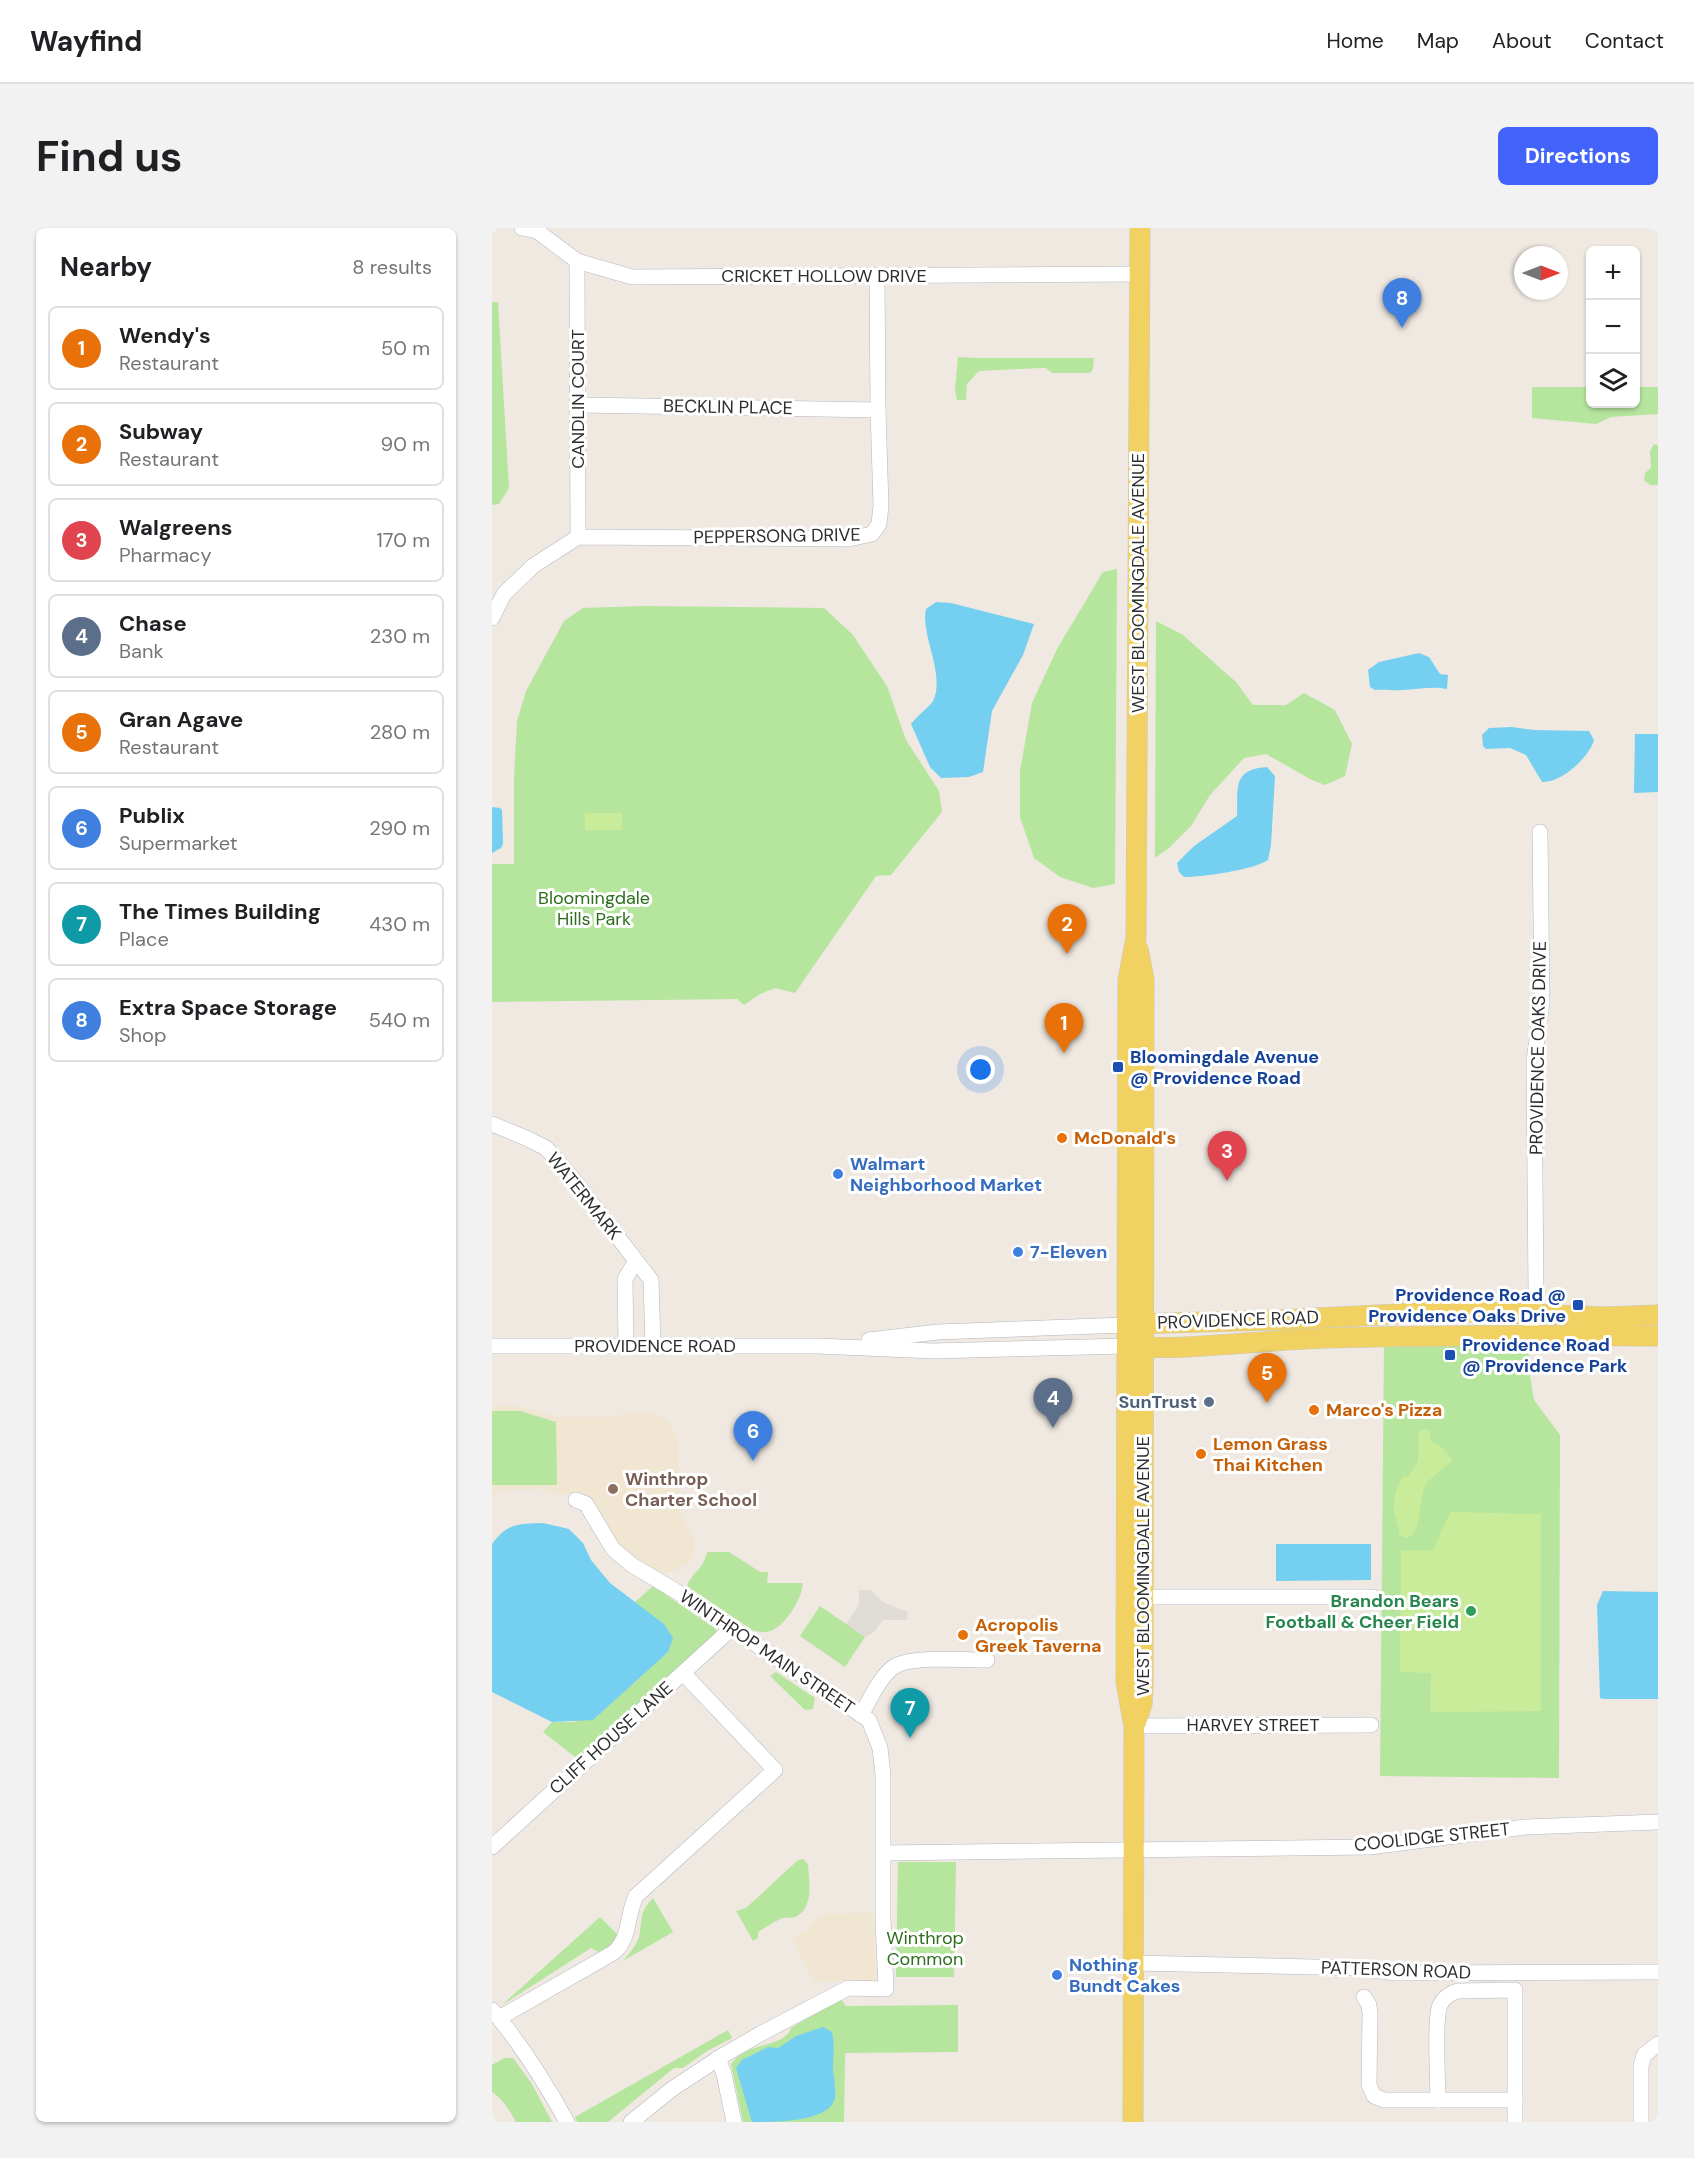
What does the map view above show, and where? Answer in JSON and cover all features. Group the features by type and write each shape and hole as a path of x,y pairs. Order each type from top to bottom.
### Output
{"main road":[{"name":"WEST BLOOMINGDALE AVENUE","path":"1133,2122 1134,1726 1126,1682 1134,1601 1135,1324 1144,979 1136,938 1140,228"},
{"name":"PROVIDENCE ROAD","path":"1135,1324 1439,1312 1532,1313 1604,1317 1658,1315"},
{"name":"PROVIDENCE ROAD","path":"1135,1347 1326,1338 1658,1336"},
{"name":"WEST BLOOMINGDALE AVENUE","path":"1134,1601 1143,1686 1142,1704 1134,1726"}],"street":[{"name":"CRICKET HOLLOW DRIVE","path":"522,228 537,231 577,261 632,277 1139,274"},
{"name":"CANDLIN COURT","path":"577,261 578,537"},
{"name":"PEPPERSONG DRIVE","path":"578,537 849,539 872,534 879,524 881,506 877,275"},
{"name":"BECKLIN PLACE","path":"578,405 878,410"},
{"path":"492,618 504,594 533,566 578,537"},
{"name":"PROVIDENCE OAKS DRIVE","path":"1532,1336 1532,1313 1536,1291 1534,1061 1542,1003 1539,832"},
{"name":"WATERMARK","path":"492,1124 526,1137 546,1148 582,1190 651,1280 652,1346"},
{"path":"626,1346 625,1279 636,1261"},
{"name":"PROVIDENCE ROAD","path":"818,1346 938,1332 1135,1324"},
{"name":"PROVIDENCE ROAD","path":"492,1346 818,1346 933,1350 1135,1347"},
{"name":"WINTHROP MAIN STREET","path":"576,1500 586,1504 607,1540 622,1558 678,1592 868,1720 880,1748 883,1774 883,1919 886,1989 848,1988 718,2058"},
{"path":"1134,1601 1373,1597"},
{"name":"CLIFF HOUSE LANE","path":"492,1847 731,1629"},
{"path":"861,1715 884,1678 896,1666 914,1661 987,1660"},
{"path":"567,2122 540,2073 495,2014 613,1953 625,1939 630,1908 636,1896 775,1770 683,1673"},
{"name":"HARVEY STREET","path":"1134,1726 1371,1725"},
{"name":"COOLIDGE STREET","path":"884,1852 1370,1847 1526,1827 1658,1821"},
{"name":"PATTERSON ROAD","path":"1133,1964 1348,1968 1395,1973 1658,1972"},
{"path":"1438,2100 1438,2013 1440,2004 1451,1993 1458,1991 1515,1990 1515,2122"},
{"path":"1364,1997 1369,2004 1370,2085 1374,2096 1384,2100 1515,2100"},
{"path":"1641,2122 1641,2066 1644,2055 1658,2044"},
{"path":"632,2122 672,2089 718,2058 724,2074 734,2122"}],"shaded area":[{"name":"Winthrop Charter School","path":"492,1406 518,1406 558,1417 621,1417 621,1414 647,1412 658,1415 669,1422 678,1440 680,1513 693,1537 695,1551 692,1559 673,1571 662,1573 652,1570 622,1550 587,1495 546,1494 546,1489 500,1490 492,1495"},
{"path":"859,1590 870,1590 883,1602 908,1612 907,1620 883,1620 874,1632 865,1637 846,1624 859,1605"},
{"path":"873,1913 876,1980 814,1982 792,1939 806,1930 821,1914"}],"green space":[{"path":"492,302 498,302 509,488 499,504 492,505"},
{"path":"958,357 1094,358 1093,369 1090,373 1052,373 1046,368 979,371 967,384 966,400 957,400 955,390"},
{"path":"1532,387 1586,387 1586,408 1640,408 1640,387 1658,387 1658,414 1611,417 1596,424 1532,418"},
{"path":"1654,444 1658,445 1658,485 1650,485 1644,480 1645,473 1651,468 1650,451"},
{"path":"1117,569 1115,884 1093,888 1060,877 1034,858 1020,817 1020,771 1032,703 1057,649 1103,572"},
{"name":"Bloomingdale Hills Park","path":"641,606 824,608 853,635 887,686 906,740 939,791 942,812 891,875 876,876 795,993 775,988 760,994 744,1005 737,999 492,1002 492,864 514,864 514,778 517,721 526,691 564,621 583,608"},
{"path":"1156,621 1183,635 1236,682 1253,705 1286,705 1304,693 1335,710 1352,744 1345,776 1325,785 1266,754 1244,758 1210,795 1191,826 1169,848 1155,858"},
{"path":"585,813 622,813 622,830 585,830"},
{"path":"1529,1342 1529,1369 1534,1400 1560,1435 1559,1778 1380,1776 1384,1344"},
{"path":"492,1411 520,1411 556,1422 557,1485 492,1485"},
{"path":"1420,1429 1430,1430 1430,1437 1434,1444 1445,1450 1452,1461 1425,1486 1415,1532 1405,1538 1399,1534 1394,1502 1401,1480 1403,1477 1410,1476 1417,1461"},
{"name":"Brandon Bears Football & Cheer Field","path":"1450,1512 1541,1514 1541,1711 1430,1712 1431,1673 1400,1672 1401,1550 1433,1550"},
{"path":"707,1552 729,1552 760,1572 768,1572 767,1583 803,1583 793,1610 773,1630 754,1631 687,1586 703,1563"},
{"path":"653,1586 716,1629 716,1636 579,1760 543,1732 552,1722 575,1722 636,1681 668,1652 664,1624 634,1603"},
{"path":"820,1606 865,1637 845,1667 800,1636"},
{"path":"776,1672 815,1698 813,1709 805,1710 770,1676"},
{"path":"803,1859 808,1864 809,1878 806,1906 797,1916 783,1918 758,1932 758,1938 753,1941 736,1911 746,1908 798,1860"},
{"name":"Winthrop Common","path":"898,1862 956,1862 954,1977 896,1977"},
{"path":"653,1898 673,1932 623,1961 638,1940 643,1911"},
{"path":"600,1917 618,1935 615,1945 601,1953 591,1948 502,2005"},
{"path":"841,1999 846,2006 958,2005 958,2052 845,2053 844,2122 743,2122 731,2064 746,2051 781,2039 791,2028"},
{"path":"728,2030 732,2038 707,2051 683,2068 674,2068 608,2122 577,2122 575,2117"},
{"path":"504,2058 513,2058 532,2084 552,2122 516,2122 503,2102 492,2092 492,2065"}],"water":[{"path":"936,602 951,603 1034,624 1023,655 992,711 983,772 969,777 941,778 930,767 911,724 933,701 936,690 937,679 925,619 926,609"},
{"path":"1419,653 1429,657 1440,674 1448,675 1447,689 1375,690 1370,687 1368,670 1379,662"},
{"path":"1512,727 1534,730 1589,731 1594,740 1586,754 1573,768 1557,778 1542,782 1526,755 1510,748 1486,749 1483,746 1482,735 1489,728"},
{"path":"1635,734 1658,734 1658,792 1634,793"},
{"path":"1267,767 1275,776 1268,860 1240,870 1184,877 1179,872 1177,863 1194,846 1237,816 1238,789 1242,776 1256,769"},
{"path":"492,807 502,810 503,844 501,848 492,853"},
{"path":"543,1523 569,1529 583,1543 591,1560 610,1583 664,1624 673,1638 668,1652 593,1720 552,1722 492,1692 492,1544 508,1528"},
{"path":"1276,1544 1371,1544 1371,1580 1276,1581"},
{"path":"1603,1591 1658,1592 1658,1699 1600,1698 1597,1605"},
{"path":"823,2027 832,2032 833,2041 835,2098 831,2106 823,2112 801,2119 752,2122 736,2068 742,2060 768,2047 778,2048 796,2036"}],"place":[{"name":"Extra Space Storage","path":"1402,328"},
{"name":"Subway","path":"1067,954"},
{"name":"Wendy's","path":"1064,1053"},
{"name":"Bloomingdale Avenue @ Providence Road","path":"1118,1067"},
{"name":"McDonald's","path":"1062,1138"},
{"name":"Walmart Neighborhood Market","path":"838,1174"},
{"name":"Walgreens","path":"1227,1181"},
{"name":"7-Eleven","path":"1018,1252"},
{"name":"Providence Road @ Providence Oaks Drive","path":"1578,1305"},
{"name":"Providence Road @ Providence Park","path":"1450,1355"},
{"name":"SunTrust","path":"1209,1402"},
{"name":"Gran Agave","path":"1267,1403"},
{"name":"Marco's Pizza","path":"1314,1410"},
{"name":"Chase","path":"1053,1428"},
{"name":"Lemon Grass Thai Kitchen","path":"1201,1454"},
{"name":"Publix","path":"753,1461"},
{"name":"Winthrop Charter School","path":"613,1489"},
{"name":"Brandon Bears Football & Cheer Field","path":"1471,1611"},
{"name":"Acropolis Greek Taverna","path":"963,1635"},
{"name":"The Times Building","path":"910,1738"},
{"name":"Nothing Bundt Cakes","path":"1057,1975"}]}
